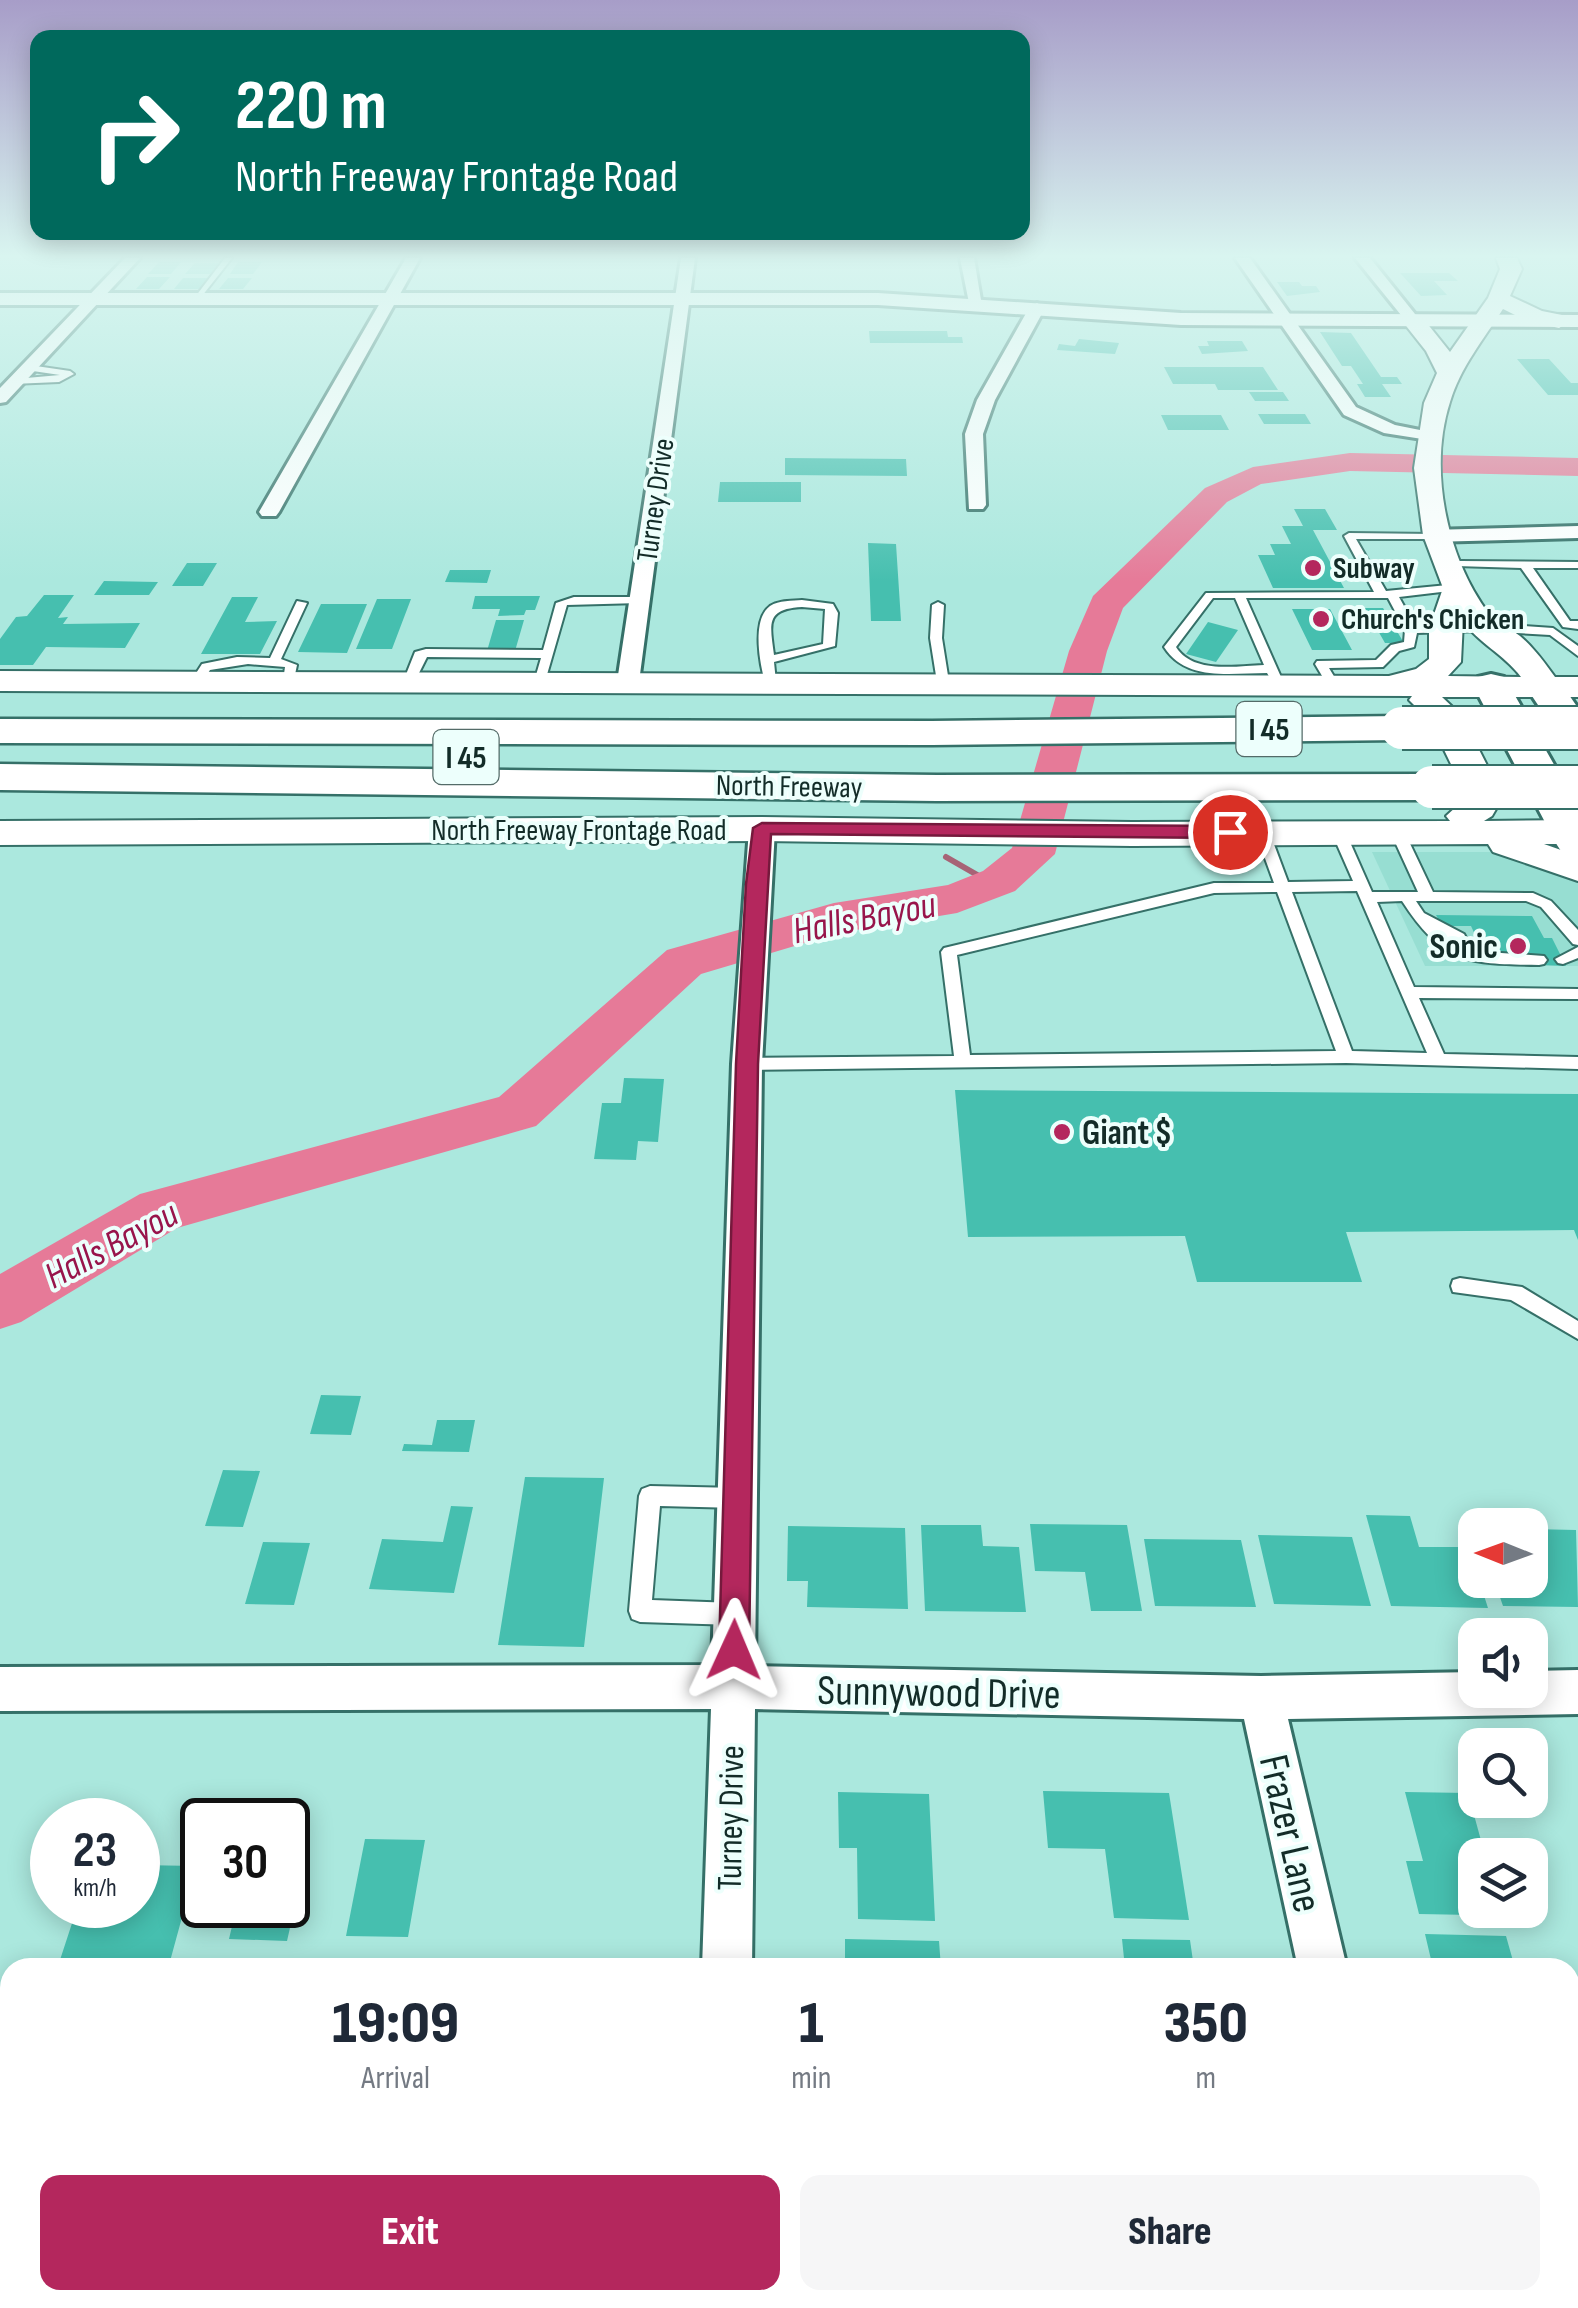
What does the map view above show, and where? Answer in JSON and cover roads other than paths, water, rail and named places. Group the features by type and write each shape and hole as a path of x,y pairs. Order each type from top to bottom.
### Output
{"highway":[{"path":"0,712 106,716 188,731"},
{"name":"North Freeway","path":"0,777 934,759 1417,758 1578,728"},
{"name":"North Freeway","path":"0,731 188,731 934,759"},
{"name":"North Freeway","path":"0,756 1578,756"},
{"name":"North Freeway","path":"1417,758 1578,787"},
{"path":"0,795 104,776"}],"main road":[{"path":"1445,366 1449,374"},
{"path":"1455,366 1436,401 1429,440 1433,526 1460,583 1494,628 1540,657 1567,682 1578,736"},
{"path":"1385,684 1439,669 1444,662 1445,629 1460,583"},
{"path":"1494,628 1467,638 1576,844"},
{"path":"0,681 197,681 240,672 281,672 409,682 544,668 628,682 770,671 942,682 1143,684 1274,676 1332,684 1567,682"},
{"path":"1132,834 1277,818 1444,818 1465,816 1479,808 1485,796 1445,716 1422,698 1385,684"},
{"name":"North Freeway Frontage Road","path":"0,832 762,828 1132,834 1338,830 1461,831 1576,844"}],"street":[{"path":"0,398 31,366"},
{"path":"269,512 352,366"},
{"name":"Turney Drive","path":"628,682 674,366"},
{"path":"976,506 974,434 986,400 1005,366"},
{"path":"1316,366 1350,410 1390,429 1429,440"},
{"path":"1433,526 1578,532"},
{"name":"Turney Drive","path":"728,1958 747,1064 762,828"},
{"name":"Sunnywood Drive","path":"0,1690 733,1687 1261,1698 1578,1692"},
{"name":"Frazer Lane","path":"1261,1698 1321,1958"}],"lane":[{"path":"15,382 59,380 70,374 29,368"},
{"path":"1332,684 1322,664 1379,664 1396,648 1410,644 1411,630 1350,536 1433,526"},
{"path":"1411,630 1494,628 1553,632 1572,625 1525,564"},
{"path":"1240,595 1274,676 1183,664 1173,656 1170,647 1210,595 1240,595 1387,595 1460,583 1525,564 1578,565"},
{"path":"544,668 562,603 640,600"},
{"path":"281,672 301,603"},
{"path":"938,605 936,638 942,682"},
{"path":"778,606 828,606 832,613 829,646 770,671 762,624 766,613 778,606"},
{"path":"1553,632 1578,652"},
{"path":"1338,830 1438,1060"},
{"path":"1397,831 1428,896"},
{"path":"1262,832 1346,1058"},
{"path":"963,1062 949,952 1214,888 1282,885 1406,897 1512,895 1538,899 1578,940"},
{"path":"1406,897 1442,946 1488,960 1540,960"},
{"path":"1409,992 1578,994"},
{"path":"747,1064 1346,1058 1578,1063"},
{"path":"1460,1286 1515,1292 1578,1331"},
{"path":"735,1614 640,1610 650,1496 738,1498"}],"waterway":[{"name":"Halls Bayou","path":"0,1304 160,1210 517,1112 684,962 834,918 957,898 999,881 1033,854 1088,651 1106,604 1216,495 1253,476 1350,462 1578,467"},
{"path":"946,857 993,884"}],"place":[{"name":"Subway","path":"1313,568"},
{"name":"Church's Chicken","path":"1321,619"},
{"name":"Sonic","path":"1518,946"},
{"name":"Giant $","path":"1062,1132"}]}
